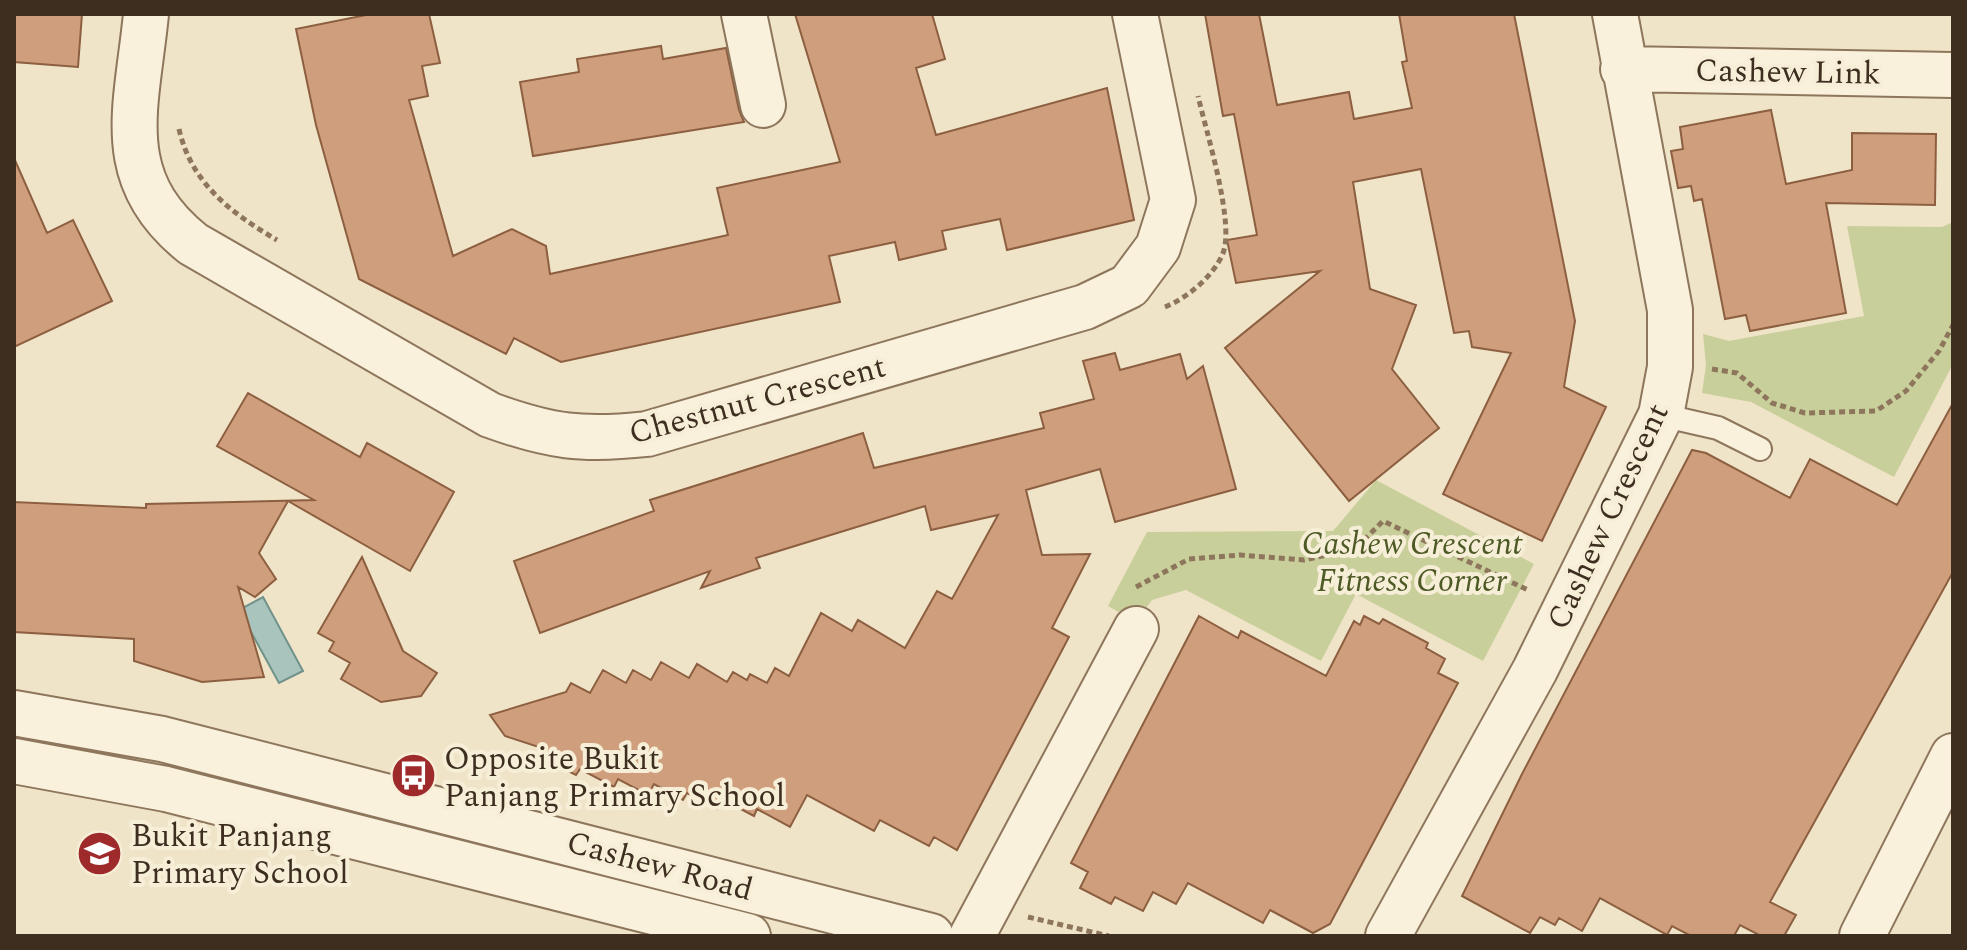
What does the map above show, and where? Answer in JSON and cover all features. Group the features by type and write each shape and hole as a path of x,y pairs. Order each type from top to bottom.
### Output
{"street":[{"name":"Chestnut Crescent","path":"146,14 135,130 136,164 147,195 166,223 193,244 490,415 540,433 593,440 647,434 1085,307 1129,286 1158,247 1173,200 1135,14"},
{"path":"744,14 763,105"},
{"name":"Cashew Crescent","path":"1388,936 1535,670 1661,415 1670,367 1670,310 1615,14"},
{"name":"Cashew Link","path":"1623,69 1953,75"},
{"path":"972,936 1136,629"},
{"name":"Cashew Road","path":"14,713 162,739 931,936"},
{"path":"1862,936 1953,756"},
{"name":"Cashew Road","path":"14,761 166,789 748,936"}],"lane":[{"path":"1661,415 1718,428 1760,449"}],"path":[{"path":"1159,310 1184,300 1223,254 1226,221 1196,88"},
{"path":"178,125 185,154 200,178 234,215 288,247"},
{"path":"1708,370 1718,368 1737,373 1772,403 1805,413 1876,411 1906,391 1939,351 1953,325"},
{"path":"1145,582 1189,559 1240,555 1304,560 1355,549 1383,521 1564,608"}],"green space":[{"path":"1953,222 1953,364 1894,477 1751,402 1702,393 1706,365 1703,334 1729,341 1864,316 1847,226 1942,227"},
{"name":"Cashew Crescent Fitness Corner","path":"1376,480 1534,564 1483,661 1356,594 1321,661 1186,590 1152,600 1146,608 1134,608 1124,615 1108,606 1147,532 1333,531"}],"water":[{"path":"263,597 303,671 279,683 239,610"}],"building":[{"path":"14,14 82,14 78,67 14,62"},
{"path":"371,14 429,14 440,63 422,66 428,96 409,100 453,256 512,229 546,246 550,274 728,235 717,188 840,162 795,14 932,14 945,59 916,68 936,135 1107,88 1134,220 1007,250 1000,219 942,231 946,249 899,260 895,242 829,256 840,302 561,362 514,338 506,354 359,279 316,125 296,29"},
{"path":"1205,14 1259,14 1277,105 1349,92 1354,119 1412,108 1402,62 1407,61 1399,14 1514,14 1575,321 1564,387 1606,407 1542,541 1443,494 1511,353 1472,347 1469,331 1454,333 1421,169 1353,182 1370,289 1416,305 1392,369 1439,428 1349,501 1225,348 1320,271 1236,283 1227,240 1257,235 1234,114 1223,116"},
{"path":"661,46 663,59 726,48 744,122 533,156 520,82 579,72 577,59"},
{"path":"1771,110 1786,184 1852,170 1852,133 1936,134 1935,205 1826,203 1846,313 1750,331 1746,315 1725,319 1702,199 1694,201 1691,186 1678,188 1671,151 1683,149 1680,127"},
{"path":"14,158 47,233 73,220 112,301 14,347"},
{"path":"1115,353 1120,370 1180,354 1187,379 1203,366 1236,489 1115,522 1100,469 1026,490 1042,555 1090,554 1052,628 1069,637 957,850 934,837 929,846 880,820 874,831 807,795 790,827 757,809 754,816 722,799 717,809 687,793 683,800 654,784 648,795 618,779 614,787 580,769 576,775 537,756 542,748 505,736 490,715 566,692 571,683 590,693 603,670 626,683 633,670 651,680 661,662 689,678 697,664 727,682 733,672 747,680 750,674 767,683 775,668 789,676 821,613 852,631 858,620 905,648 937,591 952,599 998,515 931,530 925,506 756,558 760,568 701,588 710,571 540,633 514,561 654,511 650,500 863,433 874,468 1044,428 1040,413 1094,399 1083,361"},
{"path":"248,393 360,457 367,443 454,492 410,571 288,501 259,553 276,579 255,597 238,587 264,677 202,682 134,661 134,639 14,632 14,502 146,508 146,504 314,500 217,446"},
{"path":"1953,403 1953,572 1770,902 1796,915 1784,936 1761,936 1740,925 1734,936 1691,936 1672,926 1667,935 1600,898 1582,931 1559,918 1555,925 1540,917 1530,933 1462,896 1522,774 1692,450 1706,453 1790,498 1810,459 1897,505"},
{"path":"362,557 403,651 437,673 421,696 381,702 341,679 350,663 329,651 334,642 318,633"},
{"path":"1199,616 1238,638 1241,631 1326,676 1354,621 1360,625 1364,616 1379,624 1383,619 1428,643 1426,648 1445,659 1438,673 1458,683 1330,924 1313,933 1270,910 1263,923 1188,883 1176,904 1153,892 1143,911 1115,897 1111,904 1080,888 1088,872 1071,863"}],"place":[{"name":"Opposite Bukit Panjang Primary School","path":"413,776"},
{"name":"Bukit Panjang Primary School","path":"100,853"}]}
